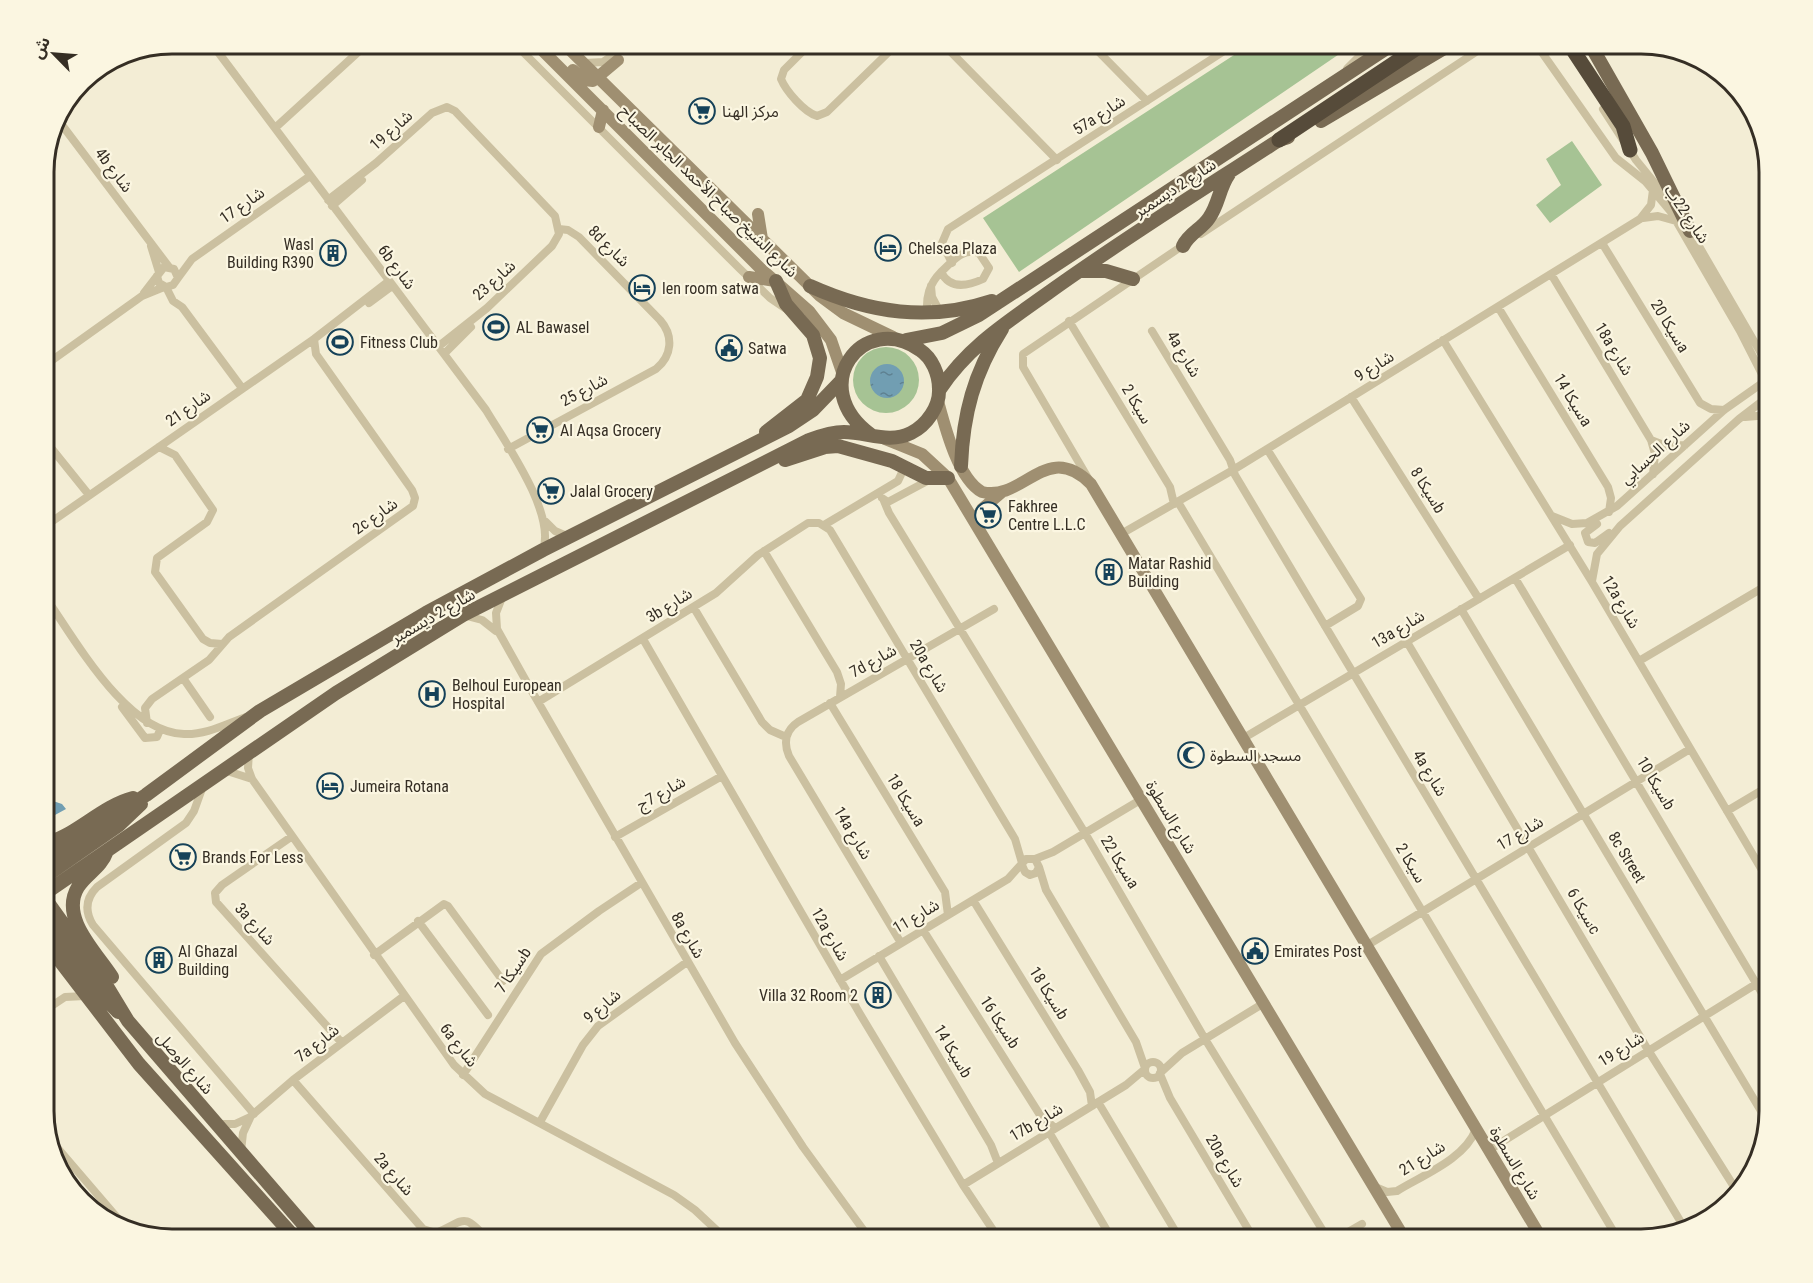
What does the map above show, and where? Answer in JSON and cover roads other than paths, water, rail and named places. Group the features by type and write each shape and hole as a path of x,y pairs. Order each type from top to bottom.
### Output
{"highway":[{"path":"1279,140 1408,54"},
{"path":"1576,54 1623,126 1630,150"}],"main road":[{"name":"شارع الشيخ صباح الأحمد الجابر الصباح","path":"546,54 821,325 835,348 841,377"},
{"path":"554,54 584,80 593,81 618,60"},
{"name":"شارع الشيخ صباح الأحمد الجابر الصباح","path":"576,54 810,286 843,313 900,339"},
{"name":"شارع 2 ديسمبر","path":"900,339 955,328 1377,54"},
{"name":"شارع 2 ديسمبر","path":"939,395 965,356 1078,272 1279,140 1306,129 1434,54"},
{"path":"1596,54 1655,158 1690,231"},
{"path":"599,127 603,110"},
{"path":"1183,246 1188,237 1210,217 1221,186 1233,169"},
{"path":"758,214 762,238"},
{"path":"1078,272 1106,271 1132,279"},
{"path":"749,277 776,281 793,312 809,328 816,342 819,358 817,377 802,405 778,420 758,440"},
{"path":"810,286 873,309 933,312 979,305 1008,295"},
{"path":"962,466 964,420 975,379 1006,324"},
{"path":"939,395 928,420 910,434 877,436 847,412 840,394 841,377 850,358 862,347 877,340 900,339 930,360 937,374 939,395 950,441 962,466 977,490 988,494 1003,491"},
{"name":"شارع 2 ديسمبر","path":"54,870 146,795 260,711 467,590 789,426 813,410 841,377"},
{"name":"شارع 2 ديسمبر","path":"54,873 107,849 305,713 463,615 821,435 846,432 877,436"},
{"name":"شارع السطوة","path":"877,436 922,454 948,478 1399,1229"},
{"path":"757,468 832,446 845,446 905,466 931,479 948,478"},
{"name":"شارع السطوة","path":"975,522 982,509 1003,491 1050,468 1073,470 1091,484 1536,1229"},
{"path":"340,690 337,684 338,677 357,664 360,654"},
{"path":"305,713 304,704 322,689 318,677"},
{"path":"54,841 113,805 146,795"},
{"path":"107,849 98,868 78,887 73,908 80,928 117,987 128,1022"},
{"name":"شارع الوصل","path":"54,909 102,978 128,1022 307,1229"},
{"path":"54,933 88,982 128,1022"},
{"name":"شارع الوصل","path":"54,955 139,1064 287,1229"}],"street":[{"name":"6b شارع","path":"220,54 473,391 508,449 544,519 555,531 570,537"},
{"path":"275,128 356,54"},
{"path":"525,54 770,298 793,312"},
{"path":"585,63 603,62 615,54"},
{"path":"609,87 610,76 622,54"},
{"path":"800,54 784,70 781,79 808,111 817,116 827,112 887,54"},
{"path":"953,54 1057,160"},
{"path":"1101,54 1147,101"},
{"name":"57a شارع","path":"954,261 943,247 944,235 948,229 1220,54"},
{"path":"1342,75 1363,54"},
{"path":"1069,321 1473,54"},
{"name":"شارع 22ب","path":"1543,54 1616,158 1653,190 1677,221 1759,366"},
{"name":"شارع 22ب","path":"1567,54 1630,150 1690,231 1759,348"},
{"name":"شارع 19","path":"330,203 426,119 446,110"},
{"name":"8d شارع","path":"446,110 455,111 552,213 559,229 576,234 664,324 669,336 669,352"},
{"name":"4b شارع","path":"63,127 170,267"},
{"name":"شارع 17","path":"170,267 192,259 310,176"},
{"path":"1640,219 1651,205 1653,190"},
{"path":"1640,219 1658,216 1677,221"},
{"name":"شارع 9","path":"1121,534 1233,470 1640,219"},
{"name":"شارع 23","path":"442,350 552,246 559,229"},
{"name":"4b شارع","path":"149,240 158,274"},
{"name":"سيكا 20a","path":"1602,243 1700,403 1707,408 1724,410"},
{"path":"933,312 927,297 931,286 941,272 969,251 979,253 988,264 987,274 980,281 958,285 949,283 941,272"},
{"name":"شارع 17","path":"176,281 192,259"},
{"path":"142,296 158,274 170,267 176,272 182,307"},
{"path":"158,274 159,283 165,287 173,301 182,307 242,388"},
{"name":"18a شارع","path":"1551,274 1651,440 1655,454 1653,474"},
{"path":"54,359 142,296 176,281"},
{"name":"شارع 21","path":"54,520 391,283"},
{"path":"931,286 933,312"},
{"name":"سيكا 14a","path":"1498,306 1608,487 1611,498 1609,512"},
{"name":"شارع السطوة","path":"1069,321 1028,348 1022,358 1023,367 1091,484"},
{"name":"سيكا 2","path":"1069,321 1612,1229"},
{"name":"4a شارع","path":"1152,331 1681,1222"},
{"path":"1750,333 1759,342"},
{"name":"2c شارع","path":"147,723 144,711 149,701 209,660 222,644 407,512 414,502 412,490 316,354 314,339"},
{"name":"12a شارع","path":"1443,340 1570,545 1759,864"},
{"name":"شارع 25","path":"508,449 656,369 669,352"},
{"name":"شارع الحسابي","path":"1552,516 1580,524 1609,512 1724,410 1759,388"},
{"name":"سيكا 8b","path":"1351,397 1479,599"},
{"name":"شارع الحسابي","path":"1592,582 1597,554 1620,526 1739,419 1759,404"},
{"path":"1739,419 1759,414"},
{"path":"1651,440 1670,447 1686,445"},
{"path":"159,447 175,455 213,510 207,522 157,558 155,572 203,639 210,643 222,644"},
{"path":"1267,449 1361,599 1358,606 1325,626"},
{"path":"54,452 89,495"},
{"path":"824,525 881,497 900,479 905,466"},
{"path":"881,497 890,501 931,479"},
{"name":"سيكا 22a","path":"881,497 1085,833 1205,1039 1322,1229"},
{"path":"1617,506 1605,520 1587,530 1586,540 1596,543 1620,526"},
{"name":"6b شارع","path":"543,550 546,534 544,519"},
{"name":"3b شارع","path":"538,702 694,608 724,587 764,551 808,524 824,525"},
{"name":"20a شارع","path":"824,525 830,530 1015,839 1037,862 1046,890 1136,1042 1155,1063 1156,1076 1248,1229"},
{"name":"13a شارع","path":"1242,739 1570,545"},
{"path":"764,551 837,672 842,684 840,697"},
{"name":"سيكا 10b","path":"1515,578 1759,986"},
{"path":"1639,661 1759,590"},
{"path":"499,633 495,618 503,595"},
{"path":"694,608 762,722 770,730 786,737"},
{"path":"54,609 145,738 157,737 160,730"},
{"name":"7d شارع","path":"786,737 798,722 994,609"},
{"name":"8c Street","path":"1461,609 1759,1107"},
{"name":"8a شارع","path":"463,615 482,620 499,633 641,883 763,1088 863,1229"},
{"name":"12a شارع","path":"643,639 840,980 963,1185 992,1229"},
{"name":"سيكا 6c","path":"1407,642 1648,1050 1733,1186"},
{"path":"183,678 210,717"},
{"path":"117,696 147,723 160,730 176,734 199,733 260,711"},
{"name":"سيكا 18a","path":"830,703 945,892 948,915"},
{"name":"14a شارع","path":"786,737 785,747 789,756 901,943"},
{"name":"شارع 17","path":"1366,946 1690,749"},
{"name":"6a شارع","path":"249,752 248,768 252,779 374,955 463,1075 485,1094 674,1195 715,1229"},
{"path":"223,770 252,779"},
{"name":"شارع 7ج","path":"615,837 722,776"},
{"path":"204,782 194,811 186,823 97,887 88,899 87,908 93,925 232,1088 252,1116 244,1129 241,1151"},
{"path":"1727,811 1759,792"},
{"path":"1037,862 1142,799"},
{"name":"3a شارع","path":"291,837 222,885 216,893 216,902 342,1043"},
{"name":"20a شارع","path":"1015,839 1022,864 1046,890"},
{"path":"1022,864 1028,858 1037,862"},
{"path":"1029,874 1036,873 1037,862"},
{"name":"شارع 11","path":"840,980 1008,879 1022,864"},
{"name":"شارع 11","path":"1008,879 1029,874"},
{"name":"سيكا 7b","path":"463,1075 541,954 598,911 641,883"},
{"name":"سيكا 18b","path":"973,900 1074,1063 1095,1104 1174,1229"},
{"path":"374,955 441,904 448,906 503,981"},
{"path":"418,921 488,1016"},
{"name":"سيكا 16b","path":"923,930 1040,1115 1052,1130 1106,1229"},
{"name":"سيكا 14b","path":"879,956 991,1145 998,1163"},
{"name":"شارع 9","path":"540,1122 583,1044 598,1026 687,962"},
{"name":"شارع 19","path":"1489,1150 1757,983"},
{"path":"54,1004 65,996 85,996"},
{"name":"7a شارع","path":"217,1124 235,1124 252,1116 293,1080 404,996"},
{"name":"17b شارع","path":"1126,1085 1156,1076 1182,1053 1263,1003"},
{"name":"20a شارع","path":"1136,1042 1147,1075 1156,1076"},
{"name":"17b شارع","path":"963,1185 1126,1085 1150,1063 1182,1053"},
{"name":"2a شارع","path":"293,1080 423,1229"},
{"name":"شارع 21","path":"1373,1186 1387,1192 1397,1191 1461,1151 1470,1142 1476,1129"},
{"path":"62,1153 114,1213"},
{"name":"2a شارع","path":"442,1229 452,1223 465,1221 472,1223 478,1229"},
{"path":"1353,1229 1362,1224"}],"water":[{"path":"887,364 899,369 904,381 899,393 887,398 875,393 870,381 875,369"},
{"path":"54,801 62,804 66,809 55,815"}],"place":[{"name":"مركز الهنا","path":"702,111"},
{"name":"Chelsea Plaza","path":"888,248"},
{"name":"Wasl Building R390","path":"333,253"},
{"name":"len room satwa","path":"642,288"},
{"name":"AL Bawasel","path":"496,327"},
{"name":"Fitness Club","path":"340,342"},
{"name":"Satwa","path":"729,348"},
{"name":"Al Aqsa Grocery","path":"540,430"},
{"name":"Jalal Grocery","path":"551,491"},
{"name":"Fakhree Centre L.L.C","path":"988,515"},
{"name":"Matar Rashid Building","path":"1109,572"},
{"name":"Belhoul European Hospital","path":"432,694"},
{"name":"مسجد السطوة","path":"1191,755"},
{"name":"Jumeira Rotana","path":"330,786"},
{"name":"Brands For Less","path":"183,857"},
{"name":"Emirates Post","path":"1255,951"},
{"name":"Al Ghazal Building","path":"159,960"},
{"name":"Villa 32 Room 2","path":"878,995"}]}
